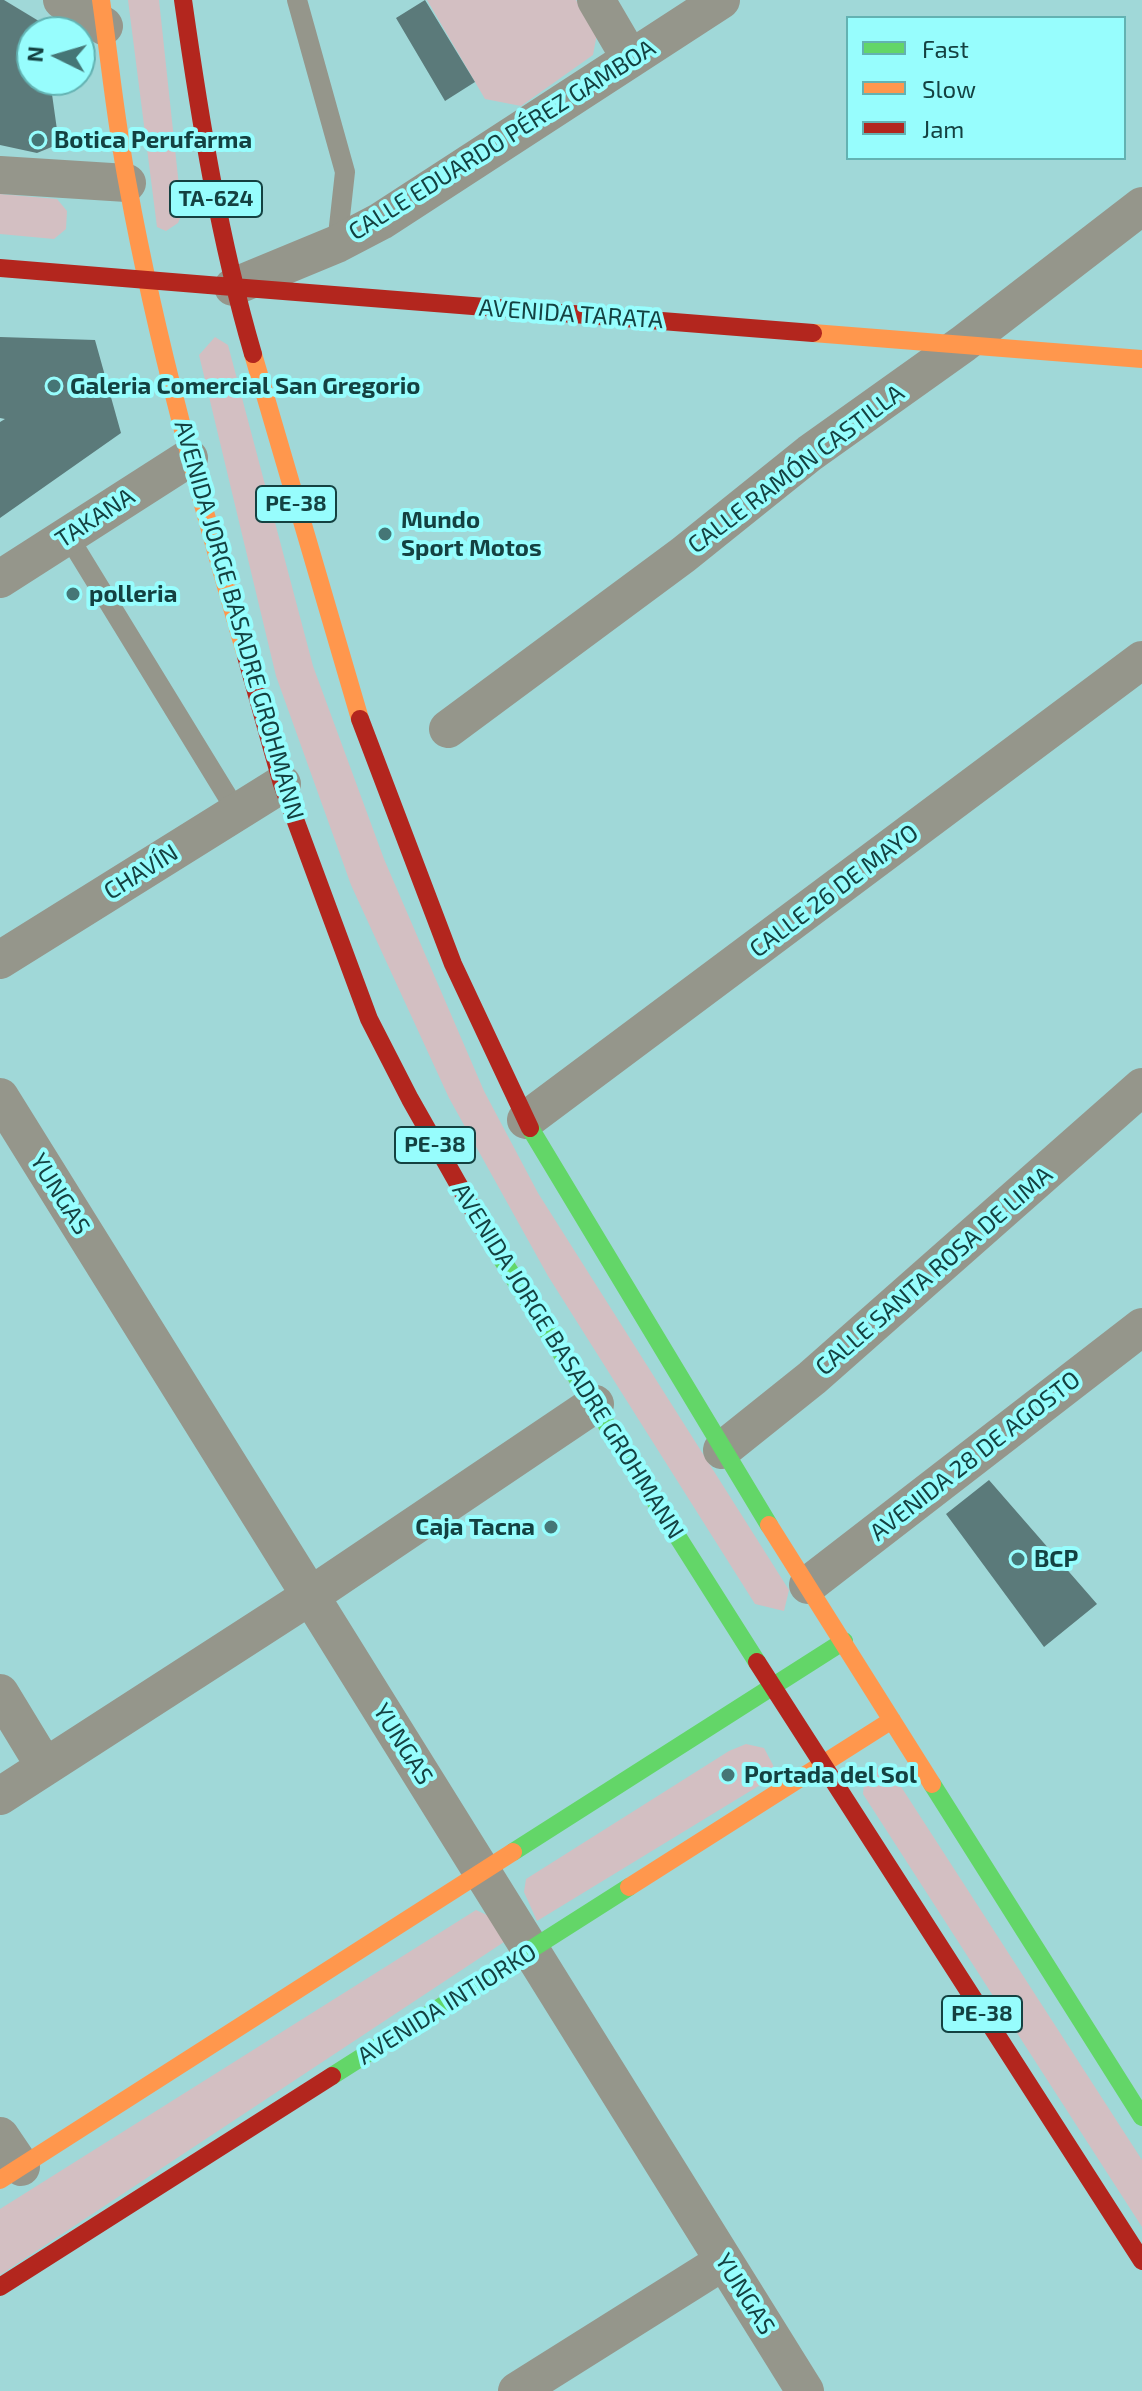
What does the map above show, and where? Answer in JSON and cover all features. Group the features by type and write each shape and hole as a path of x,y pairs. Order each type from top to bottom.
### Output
{"main road":[{"name":"TA-624","path":"183,0 199,111 233,287"},
{"name":"AVENIDA JORGE BASADRE GROHMANN","path":"103,13 127,183 189,458 282,784 369,1019 498,1255 822,1766 1142,2261"},
{"name":"AVENIDA TARATA","path":"0,268 1142,359"},
{"name":"PE-38","path":"233,287 360,721 453,964 526,1120 722,1450 892,1720 1131,2076 1142,2117"},
{"path":"10,2173 844,1641"},
{"name":"AVENIDA INTIORKO","path":"0,2287 892,1720"}],"street":[{"path":"62,0 103,13"},
{"path":"596,0 630,58"},
{"name":"CALLE EDUARDO PÉREZ GAMBOA","path":"233,287 337,244 381,221 721,0"},
{"path":"0,175 127,183"},
{"name":"CALLE RAMÓN CASTILLA","path":"448,729 683,555 810,453 963,344 1142,206"},
{"name":"TAKANA","path":"0,579 189,458"},
{"name":"CALLE 26 DE MAYO","path":"526,1120 1142,660"},
{"name":"CHAVÍN","path":"0,960 282,784"},
{"name":"CALLE SANTA ROSA DE LIMA","path":"722,1450 812,1378 1142,1087"},
{"name":"YUNGAS","path":"0,1097 805,2391"},
{"name":"AVENIDA 28 DE AGOSTO","path":"808,1585 1142,1327"},
{"path":"0,1796 310,1596 595,1404"},
{"path":"0,1693 45,1767"},
{"path":"0,2136 10,2173"},
{"path":"517,2391 724,2261"}],"lane":[{"path":"297,0 345,172 337,244"},
{"path":"68,536 237,812"}],"shaded area":[{"path":"128,0 159,0 182,214 178,223 166,231 157,227"},
{"path":"427,0 576,0 597,34 593,55 521,106 485,99"},
{"path":"0,194 57,199 67,211 66,229 54,239 0,234"},
{"path":"215,337 228,345 313,666 384,859 484,1091 538,1193 789,1590 784,1611 755,1604 548,1276 449,1098 351,885 276,676 199,355"},
{"path":"746,1744 764,1748 775,1776 537,1921 524,1892 526,1879 729,1751"},
{"path":"889,1768 1142,2160 1142,2227 863,1794 865,1769"},
{"path":"476,1910 491,1917 504,1942 0,2275 0,2209"}],"building":[{"path":"0,0 4,0 30,16 16,16 16,96 52,96 59,144 37,153 0,145"},
{"path":"425,0 475,82 445,101 396,18"},
{"name":"Galeria Comercial San Gregorio","path":"0,337 95,340 121,433 0,518 0,422 5,419 0,418"},
{"name":"BCP","path":"989,1480 1097,1604 1044,1647 946,1514"}],"traffic: fast":[{"path":"530,1128 769,1525"},
{"path":"491,1242 757,1662"},
{"path":"513,1852 844,1641"},
{"path":"932,1784 1142,2117"},
{"path":"332,2076 629,1887"}],"traffic: slow":[{"path":"101,0 124,163 152,305 246,656"},
{"path":"813,333 1142,359"},
{"path":"253,354 360,719"},
{"path":"769,1525 932,1784"},
{"path":"629,1887 892,1720"},
{"path":"0,2180 513,1852"}],"traffic: jam":[{"path":"183,0 212,178 230,266 253,354"},
{"path":"0,268 233,287"},
{"path":"233,287 813,333"},
{"path":"246,656 282,784 369,1019 410,1099 491,1242"},
{"path":"360,719 453,964 530,1128"},
{"path":"757,1662 1142,2261"},
{"path":"0,2287 332,2076"}],"place":[{"name":"Botica Perufarma","path":"38,140"},
{"name":"Galeria Comercial San Gregorio","path":"54,386"},
{"name":"Mundo Sport Motos","path":"385,534"},
{"name":"polleria","path":"73,594"},
{"name":"Caja Tacna","path":"551,1527"},
{"name":"BCP","path":"1018,1559"},
{"name":"Portada del Sol","path":"728,1775"}]}
